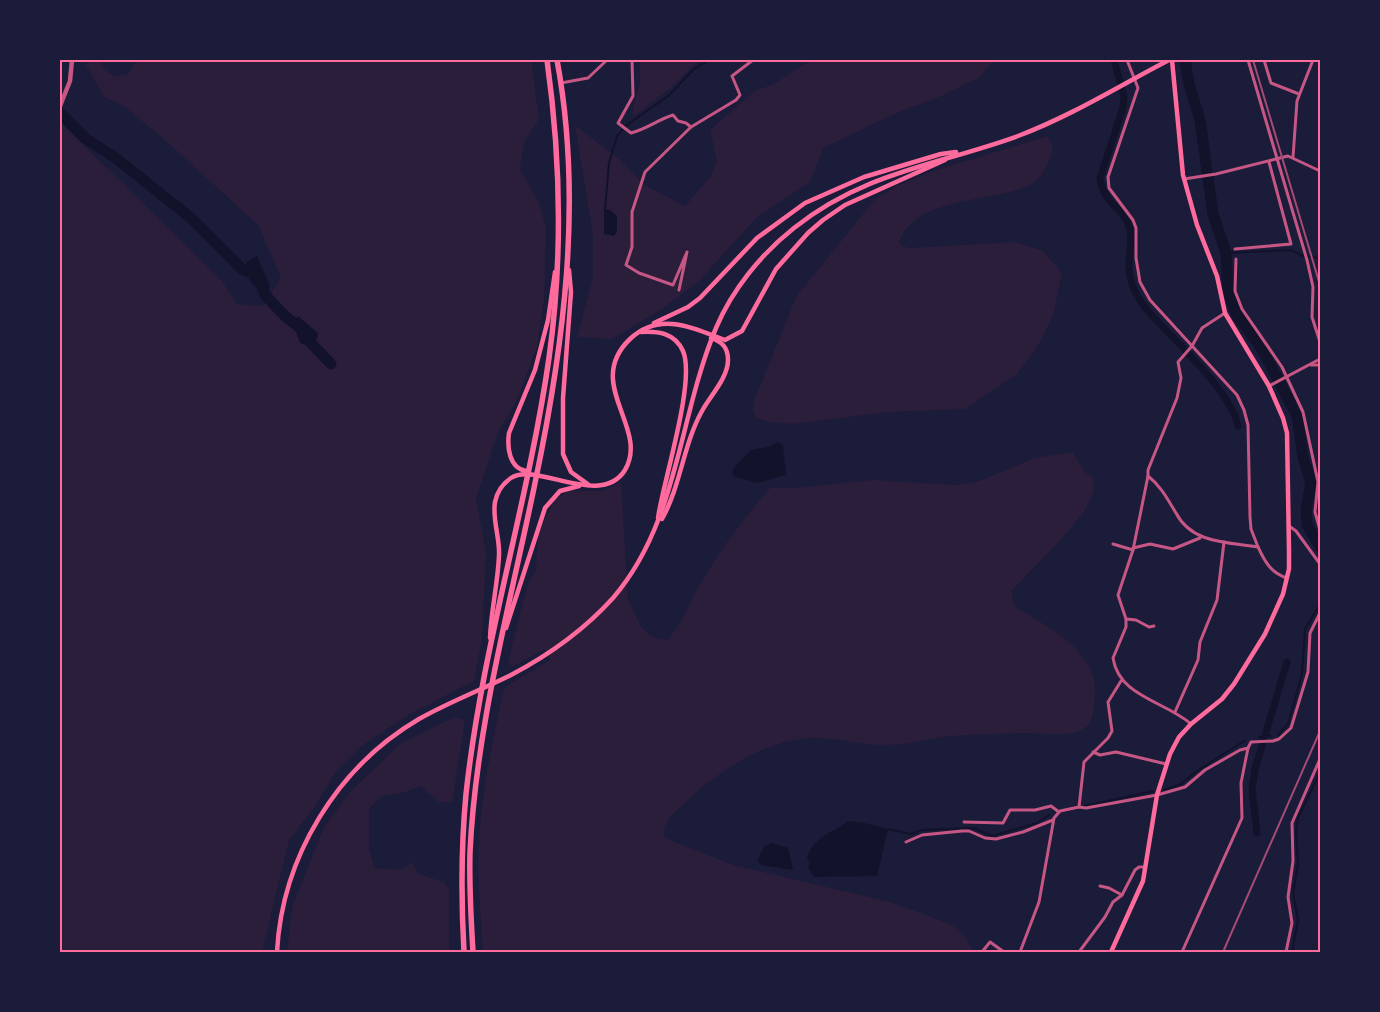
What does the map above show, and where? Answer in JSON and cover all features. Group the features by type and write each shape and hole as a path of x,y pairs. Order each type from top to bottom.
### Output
{"highway":[{"path":"464,952 462,850 466,802 490,649 538,425 549,357 559,252 559,179 555,120 547,60"},
{"path":"473,952 470,907 470,852 476,792 501,640 536,481 555,378 568,253 567,153 561,83 557,60"}],"main road":[{"path":"656,529 670,491 704,358 728,305 753,268 792,229 849,191 876,180 1036,128 1096,100 1170,60 1184,179 1196,225 1217,276 1225,313 1271,385 1287,433 1289,526 1287,578 1276,614 1234,684 1222,699 1191,724 1179,737 1166,764 1157,795 1145,867 1136,899 1111,952"},
{"path":"501,640 545,508 560,491 567,488 602,485 614,480 624,471 629,460 628,433 614,394 612,376 614,364 622,347 639,332 688,307 700,298 757,238 805,202 864,177 941,154 968,151"},
{"path":"649,327 674,326 724,341 742,331 776,269 808,233 823,220 846,204 932,167 952,156"},
{"path":"521,472 509,453 509,433 528,390 540,354 559,252"},
{"path":"568,253 571,292 563,398 563,454 571,472 590,485"},
{"path":"639,332 660,332 673,338 683,352 687,371 678,427 656,529"},
{"path":"278,952 285,900 301,851 325,808 342,784 360,765 396,734 419,719 510,675 548,654 601,611 636,566 676,488 696,423 727,368 728,353 724,341"},
{"path":"490,649 491,614 500,554 495,504 501,486 521,472 590,485"}],"street":[{"path":"60,106 70,81 72,60"},
{"path":"561,83 588,78 607,60"},
{"path":"632,60 633,96 618,123 631,133 650,128 663,118 673,115 678,121 686,122 692,127"},
{"path":"679,290 687,252 673,284 639,273 626,264 632,247 632,212 645,172 692,127 736,100 740,95 740,90 732,76 753,60"},
{"path":"1127,60 1138,88 1110,168 1109,188 1133,220 1138,237 1137,269 1144,292 1237,395 1244,410 1248,425 1251,529 1267,566 1279,575 1287,578"},
{"path":"1248,60 1307,260 1312,288 1312,317 1320,342"},
{"path":"1264,60 1271,83 1299,94"},
{"path":"1293,157 1299,94 1313,60"},
{"path":"1184,179 1269,162 1284,156 1293,157 1320,171"},
{"path":"1235,249 1291,244 1269,162"},
{"path":"1236,259 1235,291 1242,309 1288,377 1304,412 1318,482 1315,512 1320,530"},
{"path":"1191,724 1176,712 1140,695 1121,681 1113,658 1123,635 1126,619 1118,595 1133,549 1148,470 1177,398 1181,378 1178,362 1192,346 1202,328 1225,313"},
{"path":"1271,385 1320,359"},
{"path":"1310,366 1320,365"},
{"path":"1148,476 1168,497 1178,518 1200,538"},
{"path":"1289,526 1296,531 1320,564"},
{"path":"1113,544 1133,549 1150,544 1174,549 1200,538 1258,547"},
{"path":"1176,712 1198,660 1200,642 1217,600 1224,542"},
{"path":"1182,952 1242,818 1240,783 1248,748 1251,742 1279,739 1291,728 1308,672 1310,633 1320,614"},
{"path":"1126,619 1136,620 1149,627 1154,626"},
{"path":"1079,807 1084,762 1108,738 1112,731 1108,702 1121,681"},
{"path":"1020,952 1040,902 1053,820 1059,812 1079,807 1086,808 1157,795 1185,787 1205,770 1240,750 1248,748"},
{"path":"1093,752 1100,755 1116,752 1166,764"},
{"path":"1286,952 1292,923 1288,897 1293,861 1292,823 1320,759"},
{"path":"964,822 1003,823 1010,810 1035,810 1051,806 1059,812"},
{"path":"906,842 922,834 962,831 969,831 985,838 996,839 1023,832 1053,820"},
{"path":"1079,952 1105,917 1113,902 1122,895 1134,870 1139,867 1145,867"},
{"path":"1100,886 1109,888 1122,895"},
{"path":"982,952 990,942 1004,952"}],"shaded area":[{"path":"89,60 101,60 104,69 115,77 128,74 137,60 531,60 539,119 524,142 520,169 539,203 546,228 544,299 537,347 517,400 497,434 476,499 486,552 482,639 474,681 408,715 360,747 337,770 313,809 289,840 262,952 60,952 60,122 221,280 237,304 264,306 281,277 258,225 165,140 125,107 104,97 86,65"},
{"path":"640,60 699,60 668,90 633,117 633,108 640,83"},
{"path":"811,60 994,60 980,77 944,95 897,113 823,148 810,182 758,216 699,281 659,311 612,339 577,337 593,278 593,235 575,125 620,160 643,184 685,206 711,176 717,160 710,130 756,90 772,85"},
{"path":"1048,136 1052,147 1051,157 1042,174 1034,183 1014,191 938,208 921,216 908,227 899,242 902,246 910,248 1015,242 1043,251 1062,273 1054,312 1043,337 1017,374 965,409 888,412 793,424 769,422 756,418 753,411 755,399 796,297 875,199 897,186 933,171"},
{"path":"604,209 610,210 617,216 617,231 614,236 604,234"},
{"path":"257,256 270,286 263,292 251,282 245,266 247,262"},
{"path":"298,316 318,333 317,339 306,345 300,343 293,323"},
{"path":"778,442 783,446 786,475 757,483 733,476 736,465 751,450 771,446"},
{"path":"1072,452 1086,473 1093,477 1094,492 1083,513 1057,544 1011,591 1014,606 1068,641 1089,665 1094,680 1095,696 1093,715 1088,725 1082,730 1067,734 959,735 887,745 819,738 785,742 769,747 740,761 712,780 676,812 668,821 664,831 664,836 672,841 733,865 890,902 952,925 966,938 973,952 483,952 479,859 480,826 485,786 504,688 550,660 545,649 512,667 508,662 527,586 536,570 538,534 555,499 569,491 602,491 621,482 628,600 641,627 652,637 667,640 678,626 717,556 770,488 795,488 873,480 956,485 977,482 1035,458"},
{"path":"455,717 465,720 452,803 439,802 421,786 405,792 381,796 369,809 369,848 374,868 402,870 412,862 419,874 444,882 449,889 449,952 287,952 292,908 324,828 349,793 401,743"},
{"path":"848,821 888,829 877,876 814,877 808,867 810,863 807,858 810,851 818,840"},
{"path":"772,843 788,848 793,870 761,865 757,861 764,847"}],"waterway":[{"path":"605,209 609,163 617,136 627,125 668,96 694,69 709,60"},
{"path":"1114,60 1124,96 1123,108 1100,178 1105,193 1125,217 1130,228 1129,273 1132,285 1140,301 1148,311 1200,366 1225,397 1238,426"},
{"path":"1185,60 1189,84 1200,120 1213,214 1226,253 1228,292 1237,315 1262,349 1297,416 1303,457 1311,482 1306,510 1307,525 1320,547"},
{"path":"61,114 85,138 117,159 191,218 242,269 259,277 265,295 285,316 306,333 311,343 331,364"},
{"path":"1226,253 1291,250 1303,256 1320,258"},
{"path":"1278,735 1288,724 1302,674 1305,629 1320,604"},
{"path":"1257,833 1252,789 1255,769 1287,662"},
{"path":"1259,737 1271,736"},
{"path":"1164,790 1181,784 1197,771 1244,741"},
{"path":"1292,952 1298,920 1293,893 1298,863 1296,832 1298,818 1320,772"},
{"path":"1085,806 1153,791"},
{"path":"888,829 911,834 922,830 974,828 992,836 1037,823 1049,815"}],"railway":[{"path":"1253,60 1320,285"},
{"path":"1223,952 1320,731"}]}
